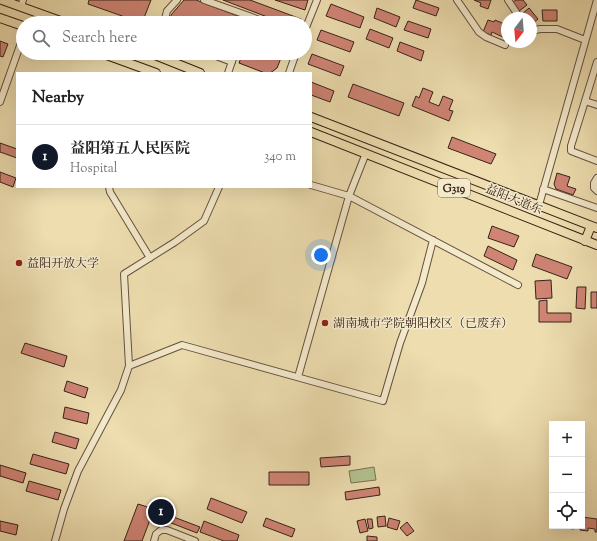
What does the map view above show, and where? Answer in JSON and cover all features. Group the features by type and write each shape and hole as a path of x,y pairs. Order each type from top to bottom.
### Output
{"main road":[{"path":"2,0 22,3 51,16"},
{"path":"0,18 16,24"},
{"path":"120,60 153,72"},
{"path":"169,60 198,72"},
{"name":"G319","path":"312,117 594,227"},
{"name":"益阳大道东","path":"312,132 366,152 597,245"},
{"path":"585,241 594,227"}],"street":[{"path":"166,16 167,11 177,0"},
{"path":"204,0 249,16"},
{"path":"311,16 317,0"},
{"path":"457,0 479,32 486,37 501,43"},
{"path":"508,0 516,12"},
{"path":"538,205 596,0"},
{"path":"537,30 558,29 585,40"},
{"path":"0,102 16,57"},
{"path":"227,60 232,62 228,72"},
{"path":"289,72 294,60"},
{"path":"597,62 571,146 571,151 597,161"},
{"path":"585,101 597,105"},
{"path":"298,377 350,196 366,152"},
{"path":"597,178 594,183 594,188 597,191"},
{"path":"312,185 350,196 518,285"},
{"path":"109,188 110,192 150,258"},
{"path":"55,541 64,509 78,471 121,390 129,366 124,274 175,242 204,221 219,188"},
{"path":"543,189 597,208"},
{"path":"129,366 182,345 383,401 400,343 422,283 433,240"},
{"path":"154,541 156,534 161,530 167,530 195,541"}],"green space":[{"path":"374,467 376,480 351,483 349,471"}],"building":[{"path":"89,0 151,0 145,16 122,16 88,4"},
{"path":"184,0 196,0 238,16 171,16"},
{"path":"223,0 250,0 293,16 265,16"},
{"path":"275,0 308,0 305,10"},
{"path":"416,0 439,8 436,16 413,8"},
{"path":"474,0 491,0 488,9 480,6 481,3"},
{"path":"516,0 523,0 527,5 519,11 513,2"},
{"path":"331,4 364,17 360,28 326,16"},
{"path":"377,8 400,17 396,27 374,18"},
{"path":"529,8 532,12 524,12"},
{"path":"542,10 557,10 557,21 543,21"},
{"path":"488,20 494,22 495,20 501,22 501,36 492,32 491,35 483,32"},
{"path":"408,21 431,29 428,38 404,30"},
{"path":"370,29 393,38 389,48 366,39"},
{"path":"321,30 354,42 350,52 317,40"},
{"path":"0,41 8,44 3,57 0,56"},
{"path":"400,42 424,51 421,61 397,51"},
{"path":"312,54 344,66 340,76 308,64 310,60 312,60"},
{"path":"240,60 280,60 277,68 271,72 262,72 239,63"},
{"path":"312,82 334,91 330,102 312,95"},
{"path":"353,84 404,103 399,116 348,97"},
{"path":"423,88 433,92 429,102 439,106 443,96 453,100 449,110 453,111 449,121 412,106 416,96 419,98"},
{"path":"452,137 496,154 491,164 448,148"},
{"path":"0,143 16,149 16,158 0,152"},
{"path":"0,172 16,178 13,187 0,182"},
{"path":"557,173 570,177 567,186 576,189 573,195 556,189 554,184"},
{"path":"492,226 519,236 514,247 488,238"},
{"path":"488,246 517,260 513,270 484,256"},
{"path":"536,254 572,267 567,279 532,266"},
{"path":"551,280 552,298 536,299 535,281"},
{"path":"577,287 586,287 585,309 576,308"},
{"path":"591,292 597,292 597,308 591,308"},
{"path":"547,300 547,313 571,313 571,322 539,322 539,301"},
{"path":"25,343 67,356 64,367 21,353"},
{"path":"67,381 88,388 85,398 64,391"},
{"path":"65,407 89,413 87,424 63,418"},
{"path":"55,432 79,439 76,449 52,442"},
{"path":"33,454 69,464 66,474 30,464"},
{"path":"350,456 350,465 321,467 320,458"},
{"path":"0,465 26,473 23,483 0,476"},
{"path":"269,472 309,472 309,485 269,485"},
{"path":"29,481 61,490 58,500 26,491"},
{"path":"379,487 380,495 346,500 345,492"},
{"path":"211,498 247,512 242,523 207,509"},
{"path":"138,504 154,509 142,541 124,541"},
{"path":"163,513 200,527 197,533 161,519"},
{"path":"385,516 386,526 378,527 377,517"},
{"path":"585,517 597,519 597,532 595,532 595,529 588,528 588,531 580,530 585,529"},
{"path":"266,518 295,529 292,537 263,526"},
{"path":"389,518 400,521 397,530 387,527"},
{"path":"365,519 368,531 360,533 357,521"},
{"path":"367,519 372,519 373,528 369,529"},
{"path":"0,521 18,525 16,535 0,531"},
{"path":"204,521 239,535 237,541 224,541 200,532"},
{"path":"407,522 414,531 407,536 400,528"},
{"path":"367,536 377,537 377,541 367,541"}],"place":[{"name":"益阳开放大学","path":"19,263"},
{"name":"湖南城市学院朝阳校区（已废弃）","path":"325,323"},
{"name":"益阳第五人民医院","path":"161,512"}]}
